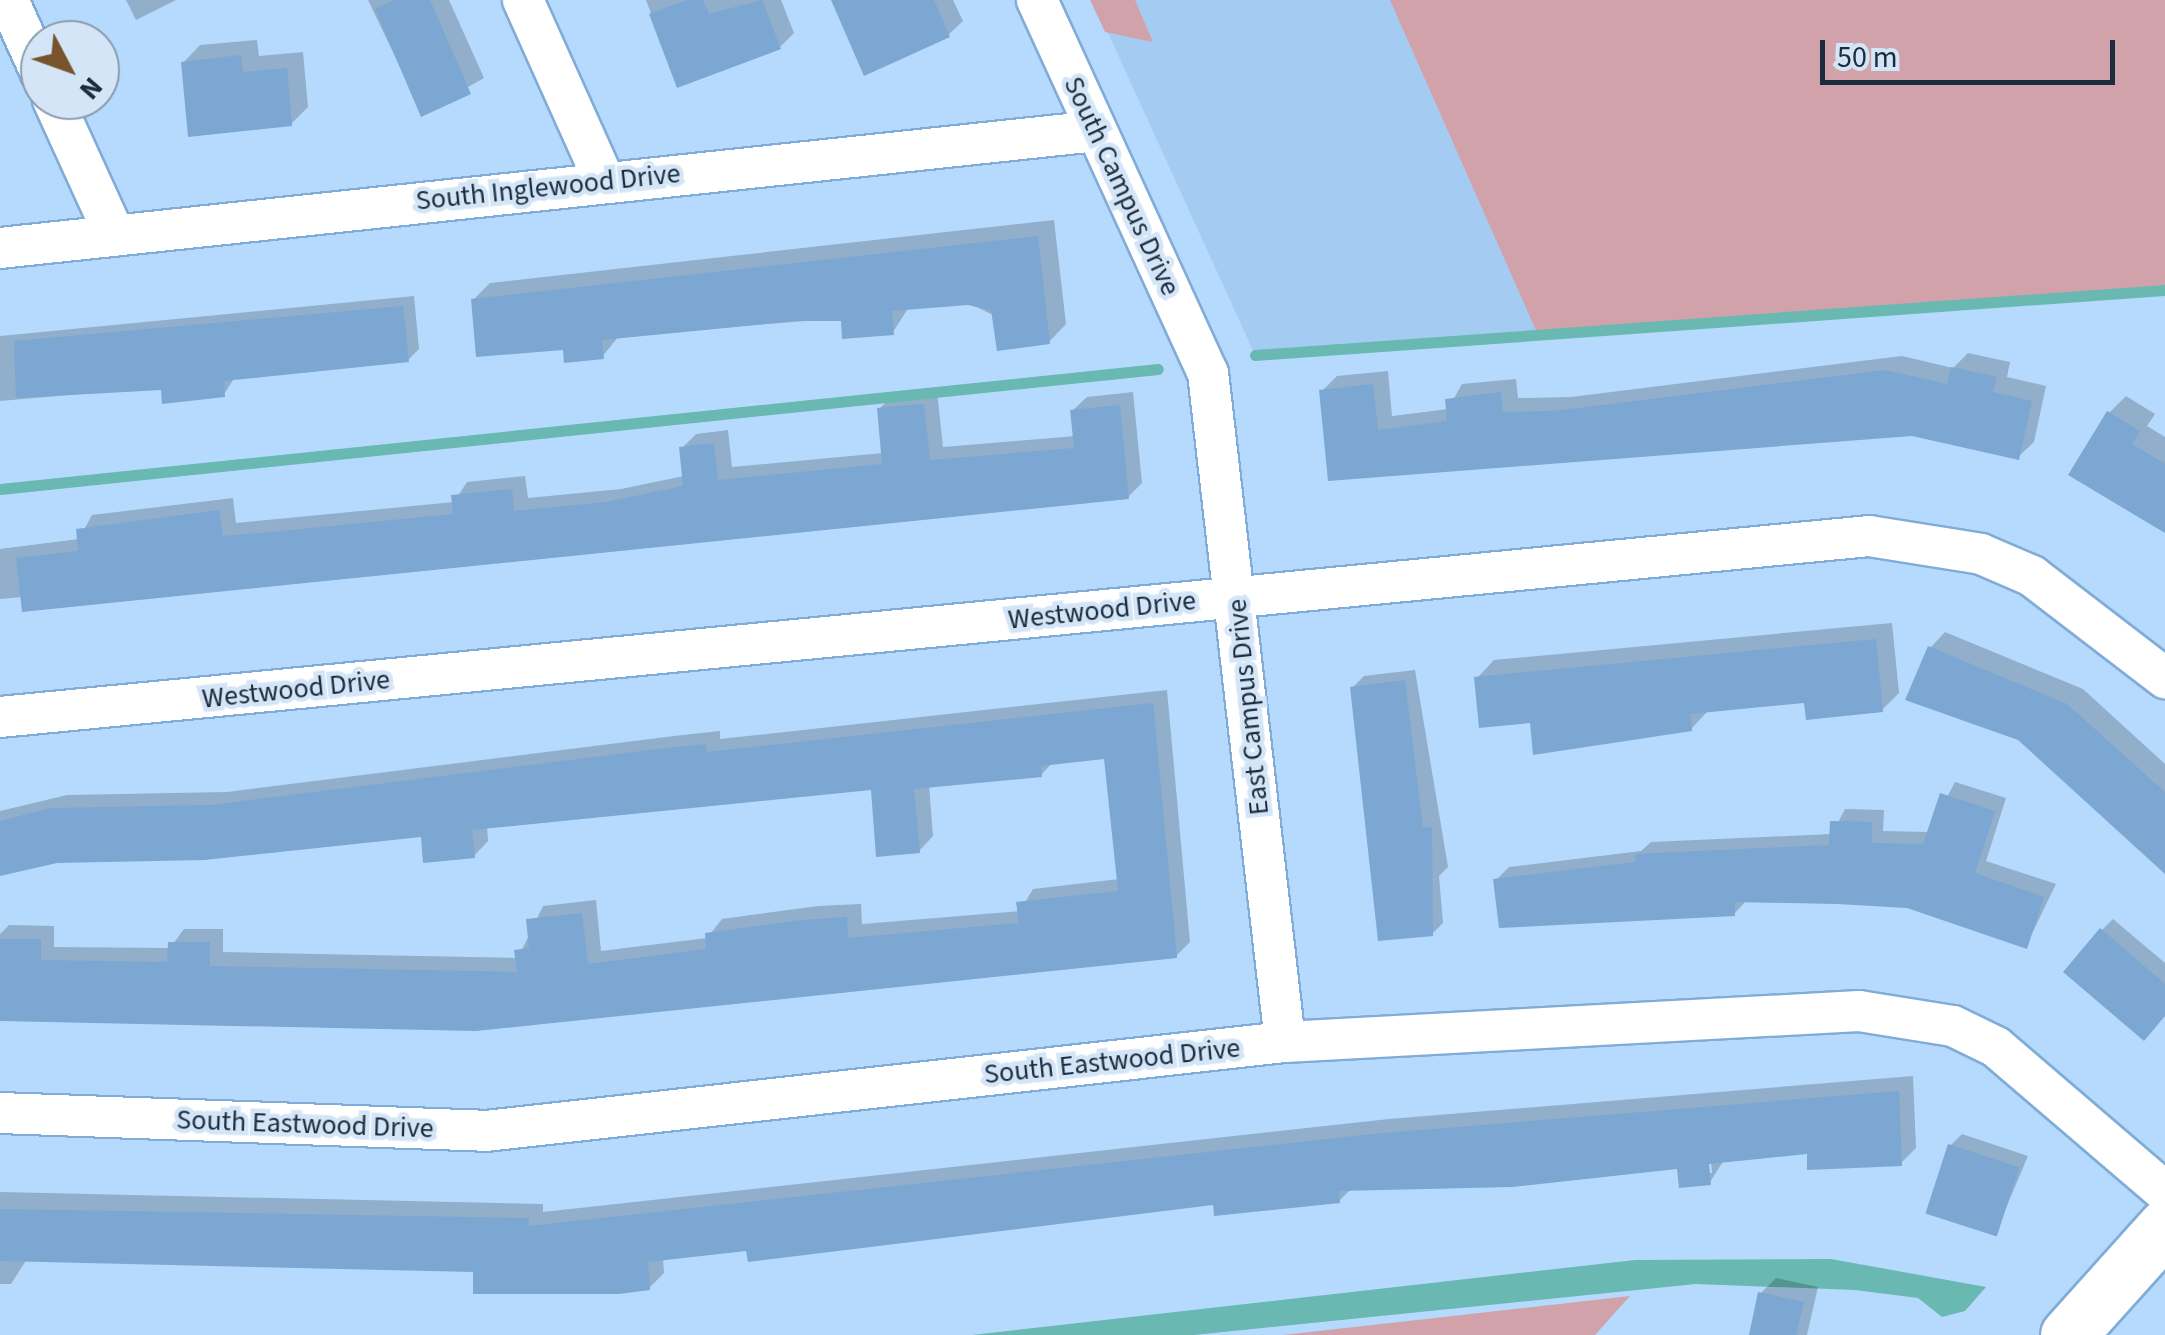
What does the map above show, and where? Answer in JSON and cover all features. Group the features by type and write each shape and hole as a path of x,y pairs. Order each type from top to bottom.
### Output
{"main road":[{"path":"2068,1335 2165,1227"}],"street":[{"path":"8,0 20,27"},
{"path":"523,0 604,180"},
{"name":"South Campus Drive","path":"1037,0 1208,372"},
{"path":"62,120 115,236"},
{"name":"South Inglewood Drive","path":"0,248 604,180 1096,131"},
{"name":"East Campus Drive","path":"1208,372 1237,597 1284,1042"},
{"name":"Westwood Drive","path":"0,718 1870,536 1981,554 2032,576 2165,678"},
{"name":"South Eastwood Drive","path":"0,1113 486,1131 1284,1042 1907,1014 1996,1047 2165,1192"}],"shaded area":[{"path":"1090,0 1135,0 1153,42 1105,32"},
{"path":"1093,0 2165,0 2165,290 1255,355"},
{"path":"1390,0 2165,0 2165,290 1538,335"},
{"path":"1831,1259 1986,1287 1965,1311 1942,1317 1918,1298 1855,1290 1696,1284 1194,1335 972,1335 1635,1260"},
{"path":"1630,1296 1595,1335 1283,1335"}],"building":[{"path":"394,0 430,0 471,94 421,117 375,9"},
{"path":"687,0 703,0 709,14 762,0 781,49 677,88 649,14"},
{"path":"831,0 934,0 950,37 864,76"},
{"path":"241,55 243,72 287,68 292,126 188,137 181,62"},
{"path":"1038,236 1050,344 997,351 991,310 968,305 892,311 894,335 842,339 841,321 796,321 602,340 604,359 564,363 563,350 476,357 471,299"},
{"path":"403,306 409,362 224,381 225,397 162,404 161,390 16,398 14,341"},
{"path":"1951,367 1997,377 1993,392 2032,401 2019,460 1912,436 1328,481 1319,390 1373,384 1378,430 1447,421 1445,399 1501,392 1503,412 1554,411 1885,370 1947,384"},
{"path":"924,404 930,460 1074,448 1070,410 1120,405 1129,499 22,612 16,558 78,551 76,529 219,510 223,536 271,532 453,514 451,495 512,489 514,511 606,502 683,486 679,447 714,443 718,480 882,464 877,408"},
{"path":"2107,411 2140,431 2132,444 2165,464 2165,533 2068,475"},
{"path":"1876,639 1883,712 1806,720 1804,703 1690,714 1692,731 1533,755 1530,723 1479,728 1474,677"},
{"path":"1928,646 2067,704 2165,792 2165,874 2018,740 1905,700"},
{"path":"1405,680 1423,828 1432,827 1433,936 1378,941 1350,687"},
{"path":"1153,703 1177,958 476,1031 0,1021 0,939 41,939 41,960 167,962 168,942 210,942 210,966 517,972 514,950 529,948 526,919 582,913 588,964 706,949 705,933 802,920 847,917 848,938 1019,923 1016,902 1118,891 1104,759 1041,766 1042,777 914,789 920,853 876,857 871,790 472,830 475,858 423,863 421,837 204,860 57,863 0,876 0,821 50,808 211,805 658,749 706,744 707,752"},
{"path":"1940,793 1995,811 1975,873 2044,897 2027,949 1907,908 1837,904 1735,902 1735,916 1499,928 1493,879 1635,862 1635,854 1829,845 1830,821 1872,822 1872,843 1923,844"},
{"path":"2100,928 2165,984 2165,1016 2144,1041 2063,972"},
{"path":"1899,1091 1902,1166 1807,1170 1807,1154 1709,1164 1711,1185 1679,1188 1677,1169 1512,1187 1339,1191 1340,1203 1214,1216 1213,1205 748,1262 746,1251 648,1262 650,1290 619,1294 473,1294 473,1272 0,1261 0,1209 529,1218 529,1226 1372,1134"},
{"path":"1948,1144 2019,1167 1997,1237 1925,1213"},
{"path":"1758,1292 1804,1302 1796,1335 1749,1335"}],"waterway":[{"path":"1255,355 2165,290"},
{"path":"0,489 1158,369"}]}
